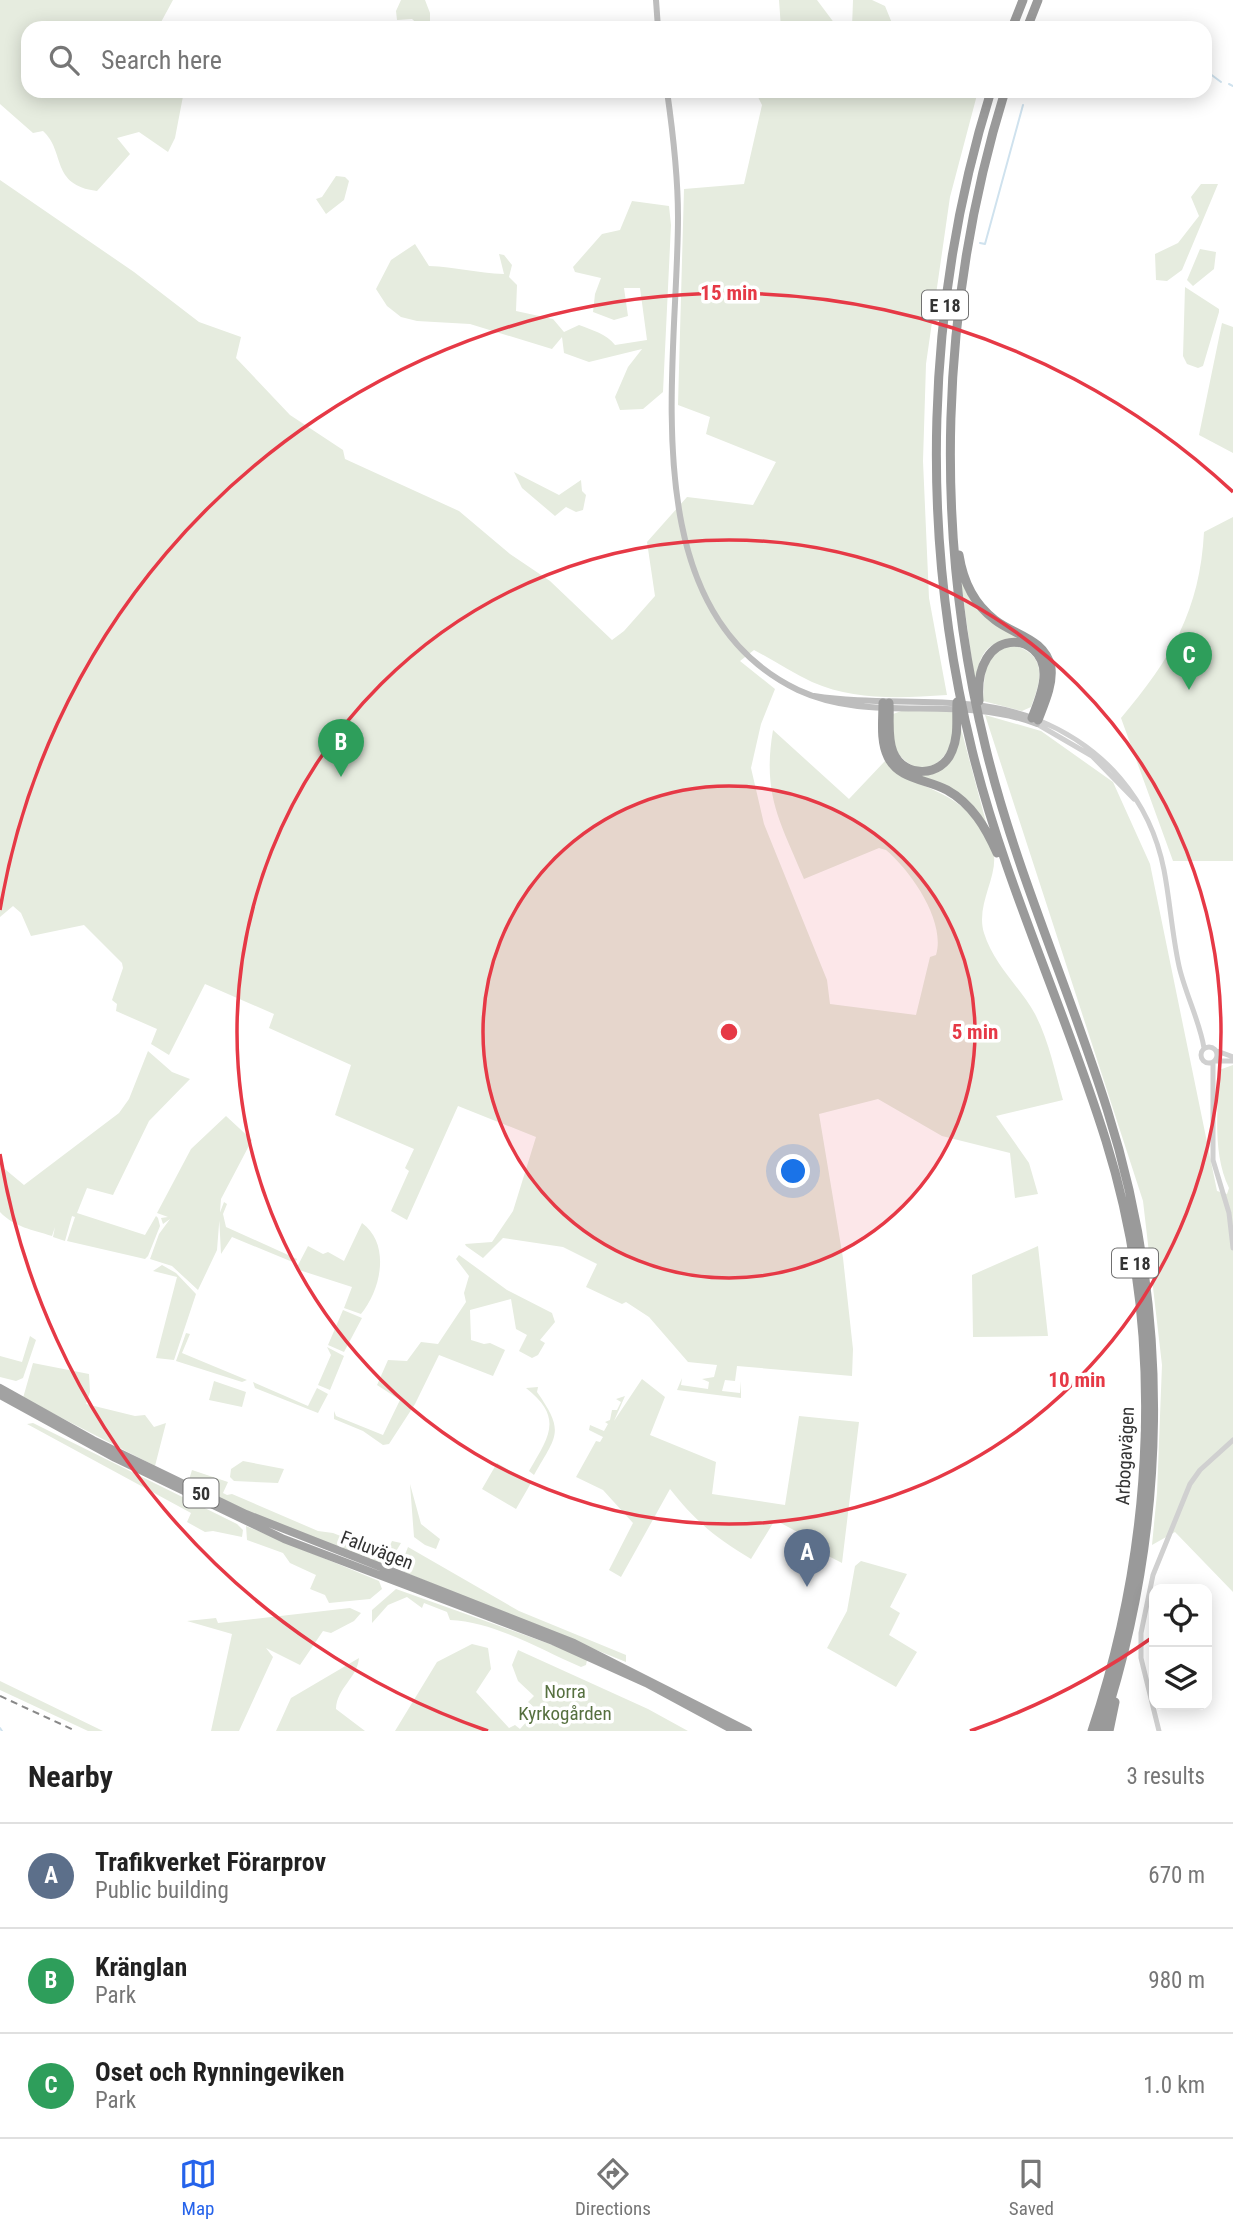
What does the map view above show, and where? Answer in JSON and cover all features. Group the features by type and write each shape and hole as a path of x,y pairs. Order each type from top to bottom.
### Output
{"highway":[{"path":"1015,21 1023,0"},
{"path":"1030,21 1038,0"},
{"name":"E 18","path":"989,98 971,161 954,246 938,381 936,468 940,554 959,694 984,798 1030,932"},
{"name":"E 18","path":"977,709 962,626 953,545 950,431 957,321 974,212 1003,98"},
{"name":"E 18","path":"953,545 958,549 967,584 980,606 998,623 1036,643 1047,657 1051,680 1034,721"},
{"name":"E 18","path":"977,709 984,659 998,646 1016,642 1034,650 1044,666 1043,685 1034,721"},
{"name":"E 18","path":"882,705 896,758 911,770 930,771 941,765 953,750 959,694"},
{"name":"E 18","path":"882,705 884,743 889,760 907,775 953,793 976,815 994,847 1030,932"},
{"name":"Arbogavägen","path":"977,709 1012,841 1107,1109 1127,1179 1151,1325 1154,1387 1147,1536 1101,1731"},
{"name":"Arbogavägen","path":"1030,932 1093,1100 1117,1178 1131,1241 1146,1375 1146,1431 1138,1529 1116,1668 1092,1731"},
{"name":"Faluvägen","path":"0,1388 24,1406 242,1520 574,1643 748,1731"},
{"name":"Faluvägen","path":"0,1395 14,1400"},
{"path":"390,1576 396,1560"},
{"name":"Faluvägen","path":"390,1576 580,1652 735,1731"},
{"name":"E 18","path":"1110,1731 1121,1679 1116,1668"}],"main road":[{"path":"656,0 658,21"},
{"path":"668,98 678,217 670,419 676,481 688,543 709,604 742,650 778,678 814,696 860,704 947,705 991,709 1034,721"}],"street":[{"path":"1034,721 1064,732 1103,760 1126,783 1144,813 1161,857 1178,963 1204,1048 1201,1054 1213,1089"},
{"path":"1196,1024 1215,1049 1233,1059"},
{"path":"1204,1048 1215,1049"},
{"path":"1215,1049 1213,1160 1229,1213 1233,1248"},
{"path":"1203,1060 1233,1059"},
{"path":"1159,1731 1140,1645 1151,1583 1191,1484 1200,1470 1233,1440"}],"green space":[{"path":"0,0 173,0 162,21 21,21 21,98 183,98 175,138 168,152 139,132 117,138 130,154 97,191 82,188 65,175 55,148 43,131 33,133 0,104"},
{"path":"401,0 425,0 430,21 397,20 396,11"},
{"path":"779,0 817,0 833,21 780,21"},
{"path":"853,0 872,0 885,6 891,21 852,21"},
{"path":"758,98 976,98 950,197 926,364 923,461 929,598 947,695 861,695 812,682 754,650 740,661 775,689 761,724 751,768 764,824 827,980 830,1004 916,1015 930,957 936,955 936,928 925,898 906,871 886,850 879,848 804,879 775,807 770,773 773,730 849,799 885,761 906,777 952,800 973,818 993,850 994,860 983,911 984,933 994,955 1040,1024 1063,1100 996,1116 1029,1163 1038,1194 1015,1198 1010,1153 942,1136 878,1099 819,1114 843,1258 853,1349 852,1376 737,1366 735,1381 725,1380 722,1391 740,1393 741,1381 741,1398 677,1390 682,1378 681,1385 708,1389 709,1382 702,1379 714,1377 717,1365 688,1362 649,1317 626,1302 622,1304 586,1287 597,1264 563,1247 503,1238 483,1258 466,1246 465,1244 492,1242 513,1211 536,1137 458,1106 407,1220 391,1211 409,1171 405,1168 414,1149 335,1115 351,1065 269,1028 274,1014 205,984 169,1055 151,1044 157,1029 116,1011 117,1004 112,1000 123,968 122,963 84,925 31,936 21,913 13,906 0,917 0,180 134,272 199,322 241,337 236,358 290,415 343,450 345,459 459,511 510,554 550,581 612,640 624,631 655,596 647,542 687,497 753,505 776,462 706,434 710,417 678,405 684,189 744,184 762,105"},
{"path":"336,176 345,177 349,181 344,200 326,214 316,199 322,197"},
{"path":"1201,184 1218,184 1182,270 1167,281 1156,280 1155,254 1178,243 1199,216 1191,197"},
{"path":"632,201 669,206 671,225 663,392 643,409 620,410 615,397 628,367 642,349 589,362 564,353 562,337 552,349 470,324 417,321 401,317 387,306 376,289 391,260 415,244 429,266 504,274 499,254 504,255 512,265 509,277 517,285 516,311 553,319 564,332 579,325 604,335 615,345 647,340 640,288 624,288 628,316 614,320 593,312 595,294 601,278 575,272 573,267 602,234 620,230"},
{"path":"1200,249 1216,252 1214,269 1193,286 1187,280"},
{"path":"1185,287 1219,309 1203,366 1198,368 1187,364 1183,356"},
{"path":"1222,323 1233,327 1233,453 1199,435"},
{"path":"514,472 559,495 581,480 582,491 586,495 583,510 576,512 566,507 555,516 522,488"},
{"path":"1233,517 1233,861 1173,861 1121,718 1154,675 1180,632 1196,586 1204,532"},
{"path":"960,575 967,591 1027,643 1004,641 989,647 980,661 975,683"},
{"path":"1016,646 1033,657 1039,671 1031,707 1022,711 983,701 986,672 992,657 1005,648"},
{"path":"904,710 954,711 951,740 944,756 938,762 919,769 898,753 894,741 893,714"},
{"path":"985,715 1041,731 1113,782 1150,864 1217,1191 1227,1194 1229,1188 1218,1146 1219,1070 1233,1065 1233,1592 1175,1532 1152,1545 1157,1493 1162,1365 1143,1201"},
{"path":"959,721 987,826 972,806 911,774 940,770"},
{"path":"148,1051 172,1072 190,1079 149,1121 113,1195 87,1188 77,1213 145,1235 156,1216 160,1226 148,1256 145,1259 67,1241 75,1217 72,1216 65,1241 53,1237 55,1227 52,1236 24,1227 5,1217 0,1212 0,1165 24,1185 119,1113 129,1099"},
{"path":"226,1116 252,1140 221,1199 217,1250 198,1290 172,1266 150,1259 159,1234 170,1219 163,1224 161,1218 168,1217 157,1213 191,1149"},
{"path":"224,1202 227,1204 223,1214 226,1227 297,1259 295,1263 232,1237 221,1254 219,1215"},
{"path":"362,1223 377,1243 380,1267 374,1293 361,1314 344,1308 352,1287 296,1269 308,1246 323,1254 328,1252 344,1261"},
{"path":"1038,1246 1048,1336 973,1337 972,1275"},
{"path":"459,1255 507,1290 552,1313 555,1322 540,1340 545,1343 538,1355 532,1358 519,1351 527,1335 516,1329 511,1299 470,1310 471,1340 490,1343 505,1350 493,1376 439,1355 415,1404 389,1444 383,1445 363,1431 334,1419 334,1411 336,1416 383,1435 400,1400 377,1385 388,1360 407,1361 421,1342 438,1344 466,1302 464,1293 469,1276 456,1259"},
{"path":"162,1265 176,1273 196,1294 174,1360 156,1358 177,1277 153,1271"},
{"path":"343,1310 362,1318 344,1352 328,1345"},
{"path":"186,1333 190,1334 182,1353 247,1380 242,1382 176,1361"},
{"path":"30,1336 36,1340 23,1378 16,1381 0,1377 0,1356 22,1362"},
{"path":"327,1347 344,1356 330,1390 318,1385 331,1355"},
{"path":"33,1363 89,1374 90,1392 86,1404 135,1416 145,1415 154,1427 166,1423 155,1466 23,1398"},
{"path":"642,1379 665,1397 650,1435 716,1462 712,1494 785,1505 799,1416 859,1422 842,1563 805,1544 805,1536 775,1520 751,1559 707,1528 670,1489 621,1577 609,1570 633,1523 603,1490 576,1477 596,1441 600,1442 603,1437 589,1430 590,1425 604,1431 608,1424 605,1422 610,1420 612,1410 617,1410 621,1402 616,1399 625,1396 614,1421"},
{"path":"214,1381 246,1392 242,1407 209,1400"},
{"path":"253,1382 308,1406 317,1388 328,1394 318,1413 255,1388"},
{"path":"538,1387 537,1392 552,1416 555,1434 534,1475 529,1471 549,1428 545,1409 526,1388"},
{"path":"33,1423 237,1524 243,1530 242,1537 205,1532 187,1522 191,1513 27,1424"},
{"path":"243,1461 284,1469 278,1483 234,1481 230,1477 231,1469"},
{"path":"497,1463 531,1483 516,1509 482,1489"},
{"path":"192,1470 228,1482 223,1493 227,1495 232,1494 318,1531 333,1533 386,1554 392,1541 401,1543 389,1563 383,1565 256,1515 188,1483"},
{"path":"410,1484 421,1524 440,1539 436,1549 414,1537"},
{"path":"246,1526 379,1581 382,1589 370,1599 329,1603 325,1595 310,1589 316,1575 290,1563 283,1553 247,1540"},
{"path":"408,1547 519,1611 626,1655 626,1662 404,1572 401,1565"},
{"path":"861,1561 907,1574 890,1607 900,1613 889,1635 917,1652 896,1687 827,1648 847,1611 855,1566"},
{"path":"396,1589 572,1652 587,1660 586,1665 581,1667 500,1631 450,1620 447,1612 424,1603 422,1608 407,1597 388,1605 372,1623 372,1610"},
{"path":"350,1608 361,1613 354,1621 331,1633 323,1631 300,1665 266,1648 273,1657 239,1731 211,1731 232,1634 187,1621 216,1618 218,1623"},
{"name":"Norra Kyrkogården","path":"472,1644 488,1648 491,1669 476,1692 509,1728 515,1725 520,1729 537,1710 528,1702 534,1696 518,1681 512,1665 518,1650 648,1709 688,1731 395,1731 437,1662"},
{"path":"359,1658 355,1672 337,1701 336,1709 365,1731 276,1731 291,1698"},
{"path":"0,1681 103,1731 88,1731 0,1690"}],"waterway":[{"path":"1212,75 1221,82"},
{"path":"1229,84 1233,86"},
{"path":"980,243 985,244 1023,105"}],"railway":[{"path":"0,1696 76,1731"}],"place":[{"name":"Oset och Rynningeviken","path":"1189,690"},
{"name":"Kränglan","path":"341,777"},
{"name":"Trafikverket Förarprov","path":"807,1587"}]}
